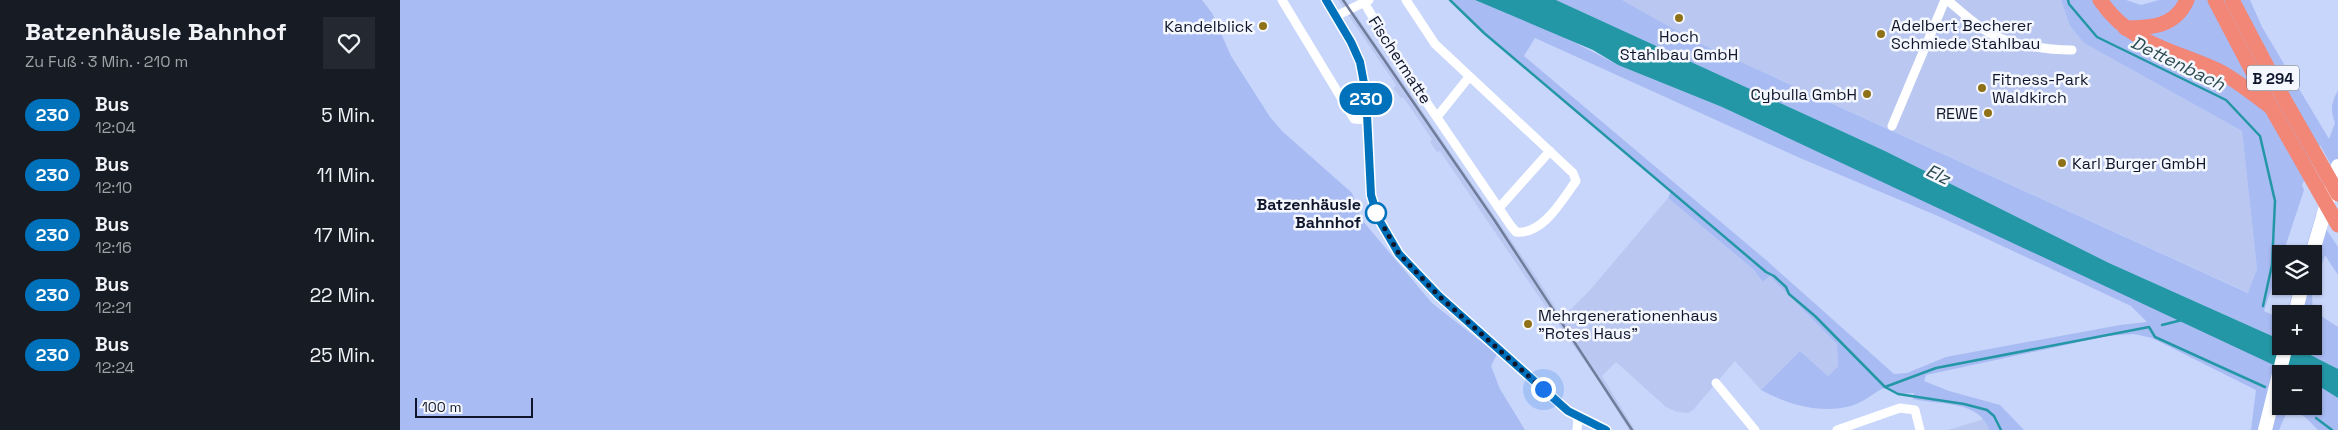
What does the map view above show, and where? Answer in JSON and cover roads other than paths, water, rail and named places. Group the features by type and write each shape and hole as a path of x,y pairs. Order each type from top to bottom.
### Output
{"highway":[{"path":"2100,0 2125,28 2151,45 2220,72 2271,107"},
{"path":"2125,28 2146,28 2162,25 2181,11 2187,0"},
{"name":"B 294","path":"2215,0 2271,107 2338,225"},
{"name":"B 294","path":"2232,0 2338,194"}],"main road":[{"path":"2315,245 2338,166"},
{"path":"2265,430 2283,355"}],"street":[{"path":"1282,0 1354,118 1367,120"},
{"path":"1326,0 1360,62 1366,94 1371,195 1378,218 1399,254 1433,290 1578,418 1606,430"},
{"name":"Fischermatte","path":"1336,16 1366,1 1395,56 1516,232 1526,233 1537,228 1576,181 1574,173 1469,77 1436,44 1406,0"},
{"path":"1892,126 1946,0 1990,33 2002,38 2052,50 2072,50"},
{"name":"Fischermatte","path":"1437,116 1469,77"},
{"path":"1499,208 1550,151"},
{"path":"1716,383 1755,430"},
{"path":"1838,430 1900,408 1915,410 1920,430"},
{"path":"1577,430 1578,418"}],"waterway":[{"path":"1450,0 1484,33 1766,272 1774,276 1786,287 1789,294 1815,316 1885,387 1898,394 1964,404 1987,410 1994,416 2001,430"},
{"name":"Dettenbach","path":"2068,0 2069,4 2097,37 2226,100 2260,136 2275,201 2272,265 2263,306"},
{"path":"2162,325 2182,320"},
{"path":"1885,387 1936,368 2149,327 2155,337 2265,387"},
{"path":"2316,418 2332,430"}],"railway":[{"path":"1343,0 1495,221 1632,430"}],"place":[{"name":"Hoch Stahlbau GmbH","path":"1679,18"},
{"name":"Kandelblick","path":"1263,26"},
{"name":"Adelbert Becherer Schmiede Stahlbau","path":"1881,34"},
{"name":"Fitness-Park Waldkirch","path":"1982,88"},
{"name":"Cybulla GmbH","path":"1867,94"},
{"name":"REWE","path":"1988,113"},
{"name":"Karl Burger GmbH","path":"2062,163"},
{"name":"Batzenhäusle Bahnhof","path":"1376,213"},
{"name":"Mehrgenerationenhaus \"Rotes Haus\"","path":"1528,324"}],"water label":[{"name":"Elz","path":"1938,174"}]}
